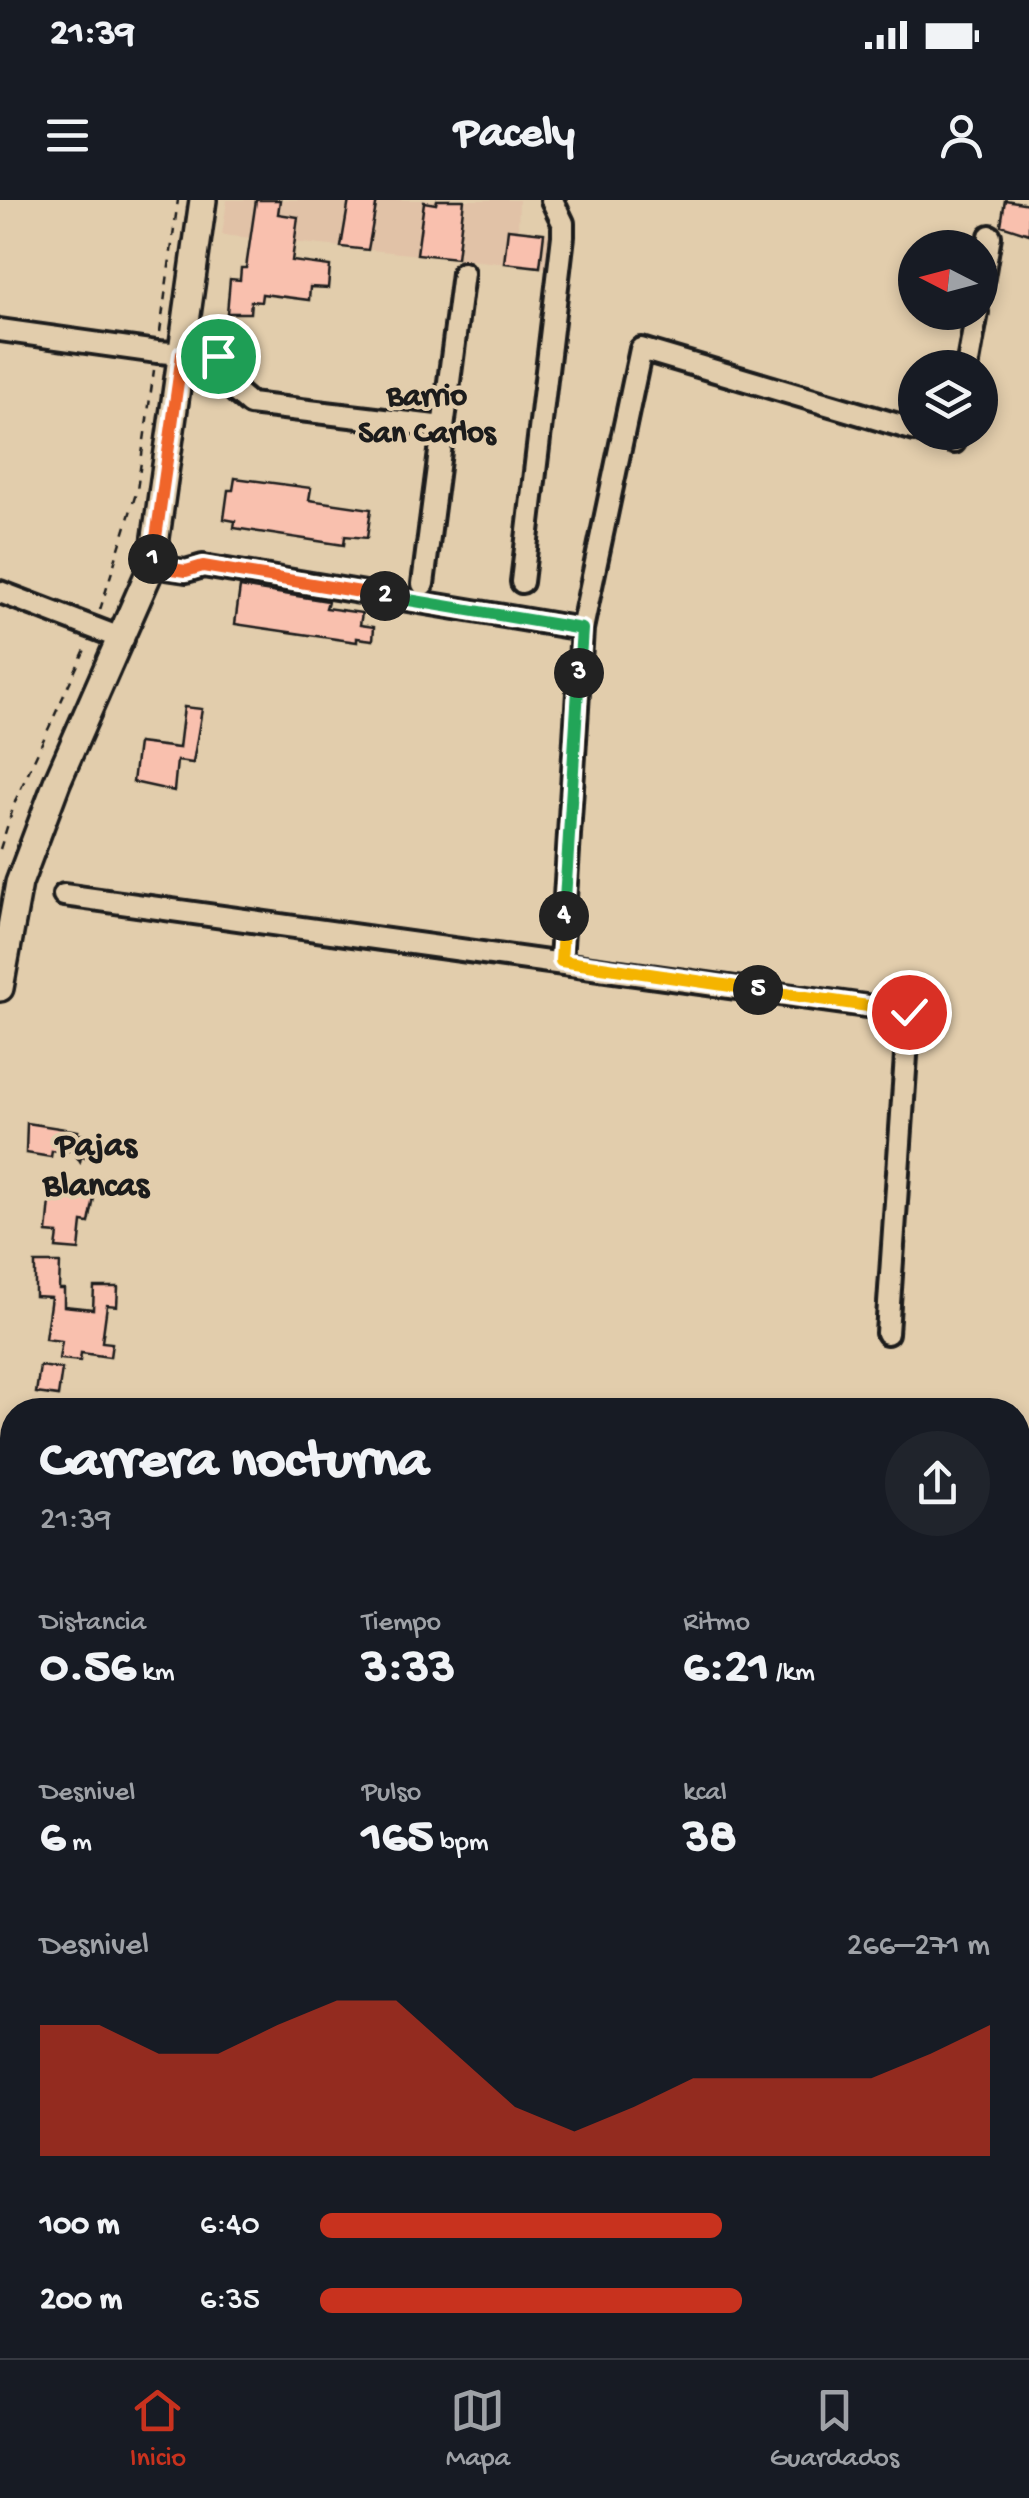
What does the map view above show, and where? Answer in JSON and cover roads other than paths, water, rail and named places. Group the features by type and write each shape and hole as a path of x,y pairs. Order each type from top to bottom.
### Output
{"main road":[{"path":"0,988 19,882 57,782 152,566 170,353 203,200"}],"street":[{"path":"522,582 563,236 563,223 552,200"},
{"path":"423,584 463,273"},
{"path":"0,330 226,358 238,396 250,404 443,427"},
{"path":"561,961 582,629 640,349 898,425"},
{"path":"152,566 186,571 203,566 582,629"},
{"path":"0,592 123,639"},
{"path":"64,894 909,1012 887,1333"}],"district":[{"name":"Barrio San Carlos","path":"427,416"},
{"name":"Pajas Blancas","path":"96,1167"}]}
